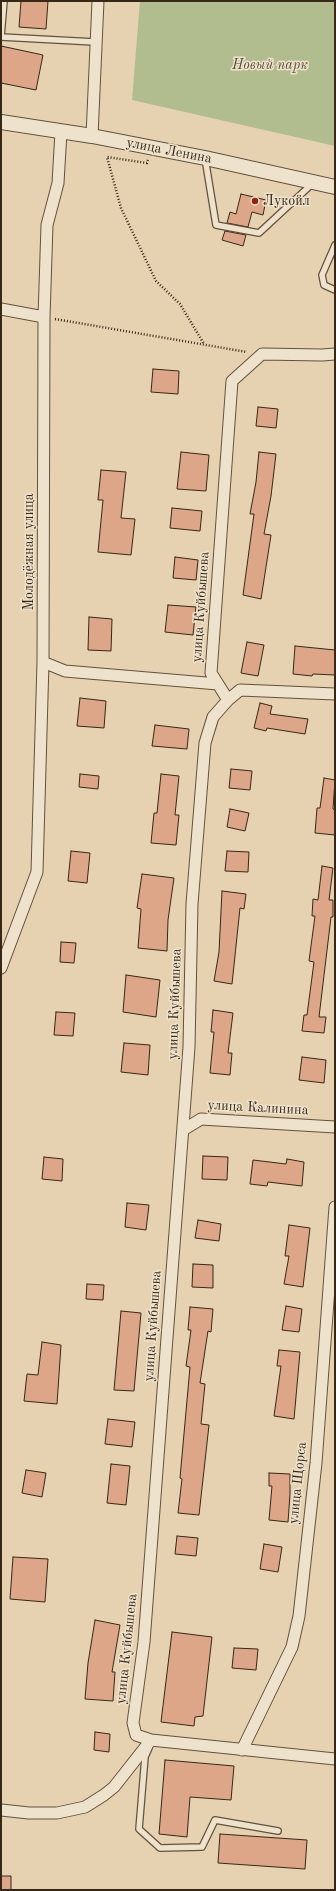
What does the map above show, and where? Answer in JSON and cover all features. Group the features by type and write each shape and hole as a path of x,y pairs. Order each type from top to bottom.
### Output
{"street":[{"path":"92,136 98,1"},
{"name":"улица Ленина","path":"1,122 92,136 149,147 335,187"},
{"name":"Молодёжная улица","path":"1,968 38,872 43,662 44,317 47,225 58,183 61,132"},
{"path":"1,309 44,317"},
{"path":"262,354 322,356 335,354"},
{"name":"улица Куйбышева","path":"151,1740 136,1735 133,1723 144,1642 183,1130 189,1047 192,904 205,743 213,717 228,700 211,673 232,381 262,354"},
{"path":"43,662 65,671 218,684"},
{"path":"228,700 240,690 335,694"},
{"name":"улица Калинина","path":"183,1130 201,1119 335,1127"},
{"name":"улица Щорса","path":"242,1750 292,1647 299,1616 316,1463 335,1207"},
{"path":"1,1810 29,1813 57,1813 85,1807 114,1787 151,1740 335,1759"}],"lane":[{"path":"4,1 1,37 95,42"},
{"path":"205,158 216,225 259,233 314,182"},
{"path":"335,245 322,275 324,285 335,290"},
{"path":"151,1740 146,1757 139,1829 160,1848 202,1848 214,1820 278,1831"}],"path":[{"path":"149,147 147,163 107,157 121,208 156,281 180,304 204,344"},
{"path":"44,317 262,354"}],"green space":[{"name":"Новый парк","path":"140,1 335,1 335,146 132,100"}],"building":[{"path":"21,1 48,1 46,29 19,27"},
{"path":"1,46 43,55 36,90 1,83"},
{"path":"241,194 266,200 263,215 252,212 248,227 227,223 230,212 236,214"},
{"path":"225,231 246,235 243,246 222,240"},
{"path":"153,369 179,371 178,394 151,392"},
{"path":"258,407 278,409 276,428 256,426"},
{"path":"181,452 209,455 206,491 177,489"},
{"path":"259,452 276,454 271,496 264,534 271,535 261,599 243,595 254,514 250,514 256,482"},
{"path":"101,470 126,472 121,518 135,519 131,555 98,552 103,500 98,500"},
{"path":"172,508 202,511 200,531 170,528"},
{"path":"175,557 198,560 196,580 173,578"},
{"path":"168,605 196,607 193,635 165,632"},
{"path":"89,617 112,619 111,651 88,650"},
{"path":"247,642 264,645 258,676 241,673"},
{"path":"295,646 335,650 335,675 313,674 312,676 293,674"},
{"path":"80,698 106,701 104,728 77,726"},
{"path":"260,703 272,706 270,714 308,719 305,734 267,728 266,731 254,728"},
{"path":"155,725 189,729 187,749 152,746"},
{"path":"231,769 252,771 250,790 229,788"},
{"path":"80,774 99,776 98,789 79,787"},
{"path":"161,774 179,776 175,815 179,815 176,845 151,843 154,813 157,813"},
{"path":"324,778 335,780 333,809 335,810 335,835 315,833 317,808 320,808"},
{"path":"230,809 249,813 245,831 227,827"},
{"path":"71,851 90,853 87,883 68,881"},
{"path":"227,851 249,852 248,872 225,871"},
{"path":"322,866 333,868 329,900 333,900 333,917 331,917 319,1017 326,1017 324,1033 302,1031 304,1015 307,1015 314,962 309,961 315,916 312,916 313,899 318,900"},
{"path":"142,874 174,878 168,920 167,951 138,948 141,909 137,908"},
{"path":"222,891 246,894 244,909 240,908 232,984 214,981 219,952"},
{"path":"61,942 76,943 74,963 60,962"},
{"path":"126,975 160,980 156,1017 123,1012"},
{"path":"213,1010 233,1013 228,1053 232,1053 230,1075 210,1073 214,1032 211,1032"},
{"path":"56,1012 75,1013 73,1036 54,1035"},
{"path":"124,1043 150,1045 148,1075 121,1072"},
{"path":"302,1057 326,1060 324,1083 299,1080"},
{"path":"203,1156 228,1157 227,1180 202,1179"},
{"path":"44,1157 63,1159 62,1181 42,1179"},
{"path":"287,1159 304,1162 302,1186 268,1182 267,1186 250,1184 253,1160 286,1164"},
{"path":"127,1203 149,1205 146,1230 125,1227"},
{"path":"198,1220 221,1224 219,1241 195,1238"},
{"path":"289,1225 310,1228 303,1287 284,1284 289,1256 285,1256"},
{"path":"193,1264 213,1265 213,1288 192,1287"},
{"path":"87,1284 104,1285 103,1300 86,1299"},
{"path":"286,1306 302,1309 299,1332 282,1330"},
{"path":"190,1307 213,1309 211,1332 208,1331 200,1383 205,1384 201,1424 209,1425 199,1515 178,1513 182,1479 180,1478 190,1367 186,1366 191,1330 188,1330"},
{"path":"121,1311 141,1313 134,1391 114,1390"},
{"path":"42,1342 61,1345 57,1404 24,1401 27,1374 38,1375"},
{"path":"279,1350 300,1352 294,1419 274,1416 281,1366 277,1366"},
{"path":"108,1419 135,1422 132,1447 105,1444"},
{"path":"111,1464 130,1466 126,1505 107,1503"},
{"path":"26,1470 46,1473 42,1497 22,1493"},
{"path":"269,1473 290,1474 288,1522 269,1520 272,1486 269,1486"},
{"path":"177,1536 198,1538 196,1556 175,1554"},
{"path":"264,1544 282,1547 278,1572 260,1569"},
{"path":"13,1557 48,1559 45,1602 10,1599"},
{"path":"95,1620 120,1625 112,1672 115,1672 113,1701 85,1699 88,1663"},
{"path":"172,1632 212,1637 203,1716 195,1717 194,1726 161,1722"},
{"path":"234,1648 258,1649 256,1670 232,1668"},
{"path":"95,1732 110,1734 109,1752 94,1750"},
{"path":"165,1760 234,1766 231,1800 190,1797 187,1837 159,1834"},
{"path":"220,1834 307,1840 305,1869 218,1863"},
{"path":"1,1876 11,1876 11,1890 1,1890"}],"place":[{"name":"Лукойл","path":"255,201"}]}
